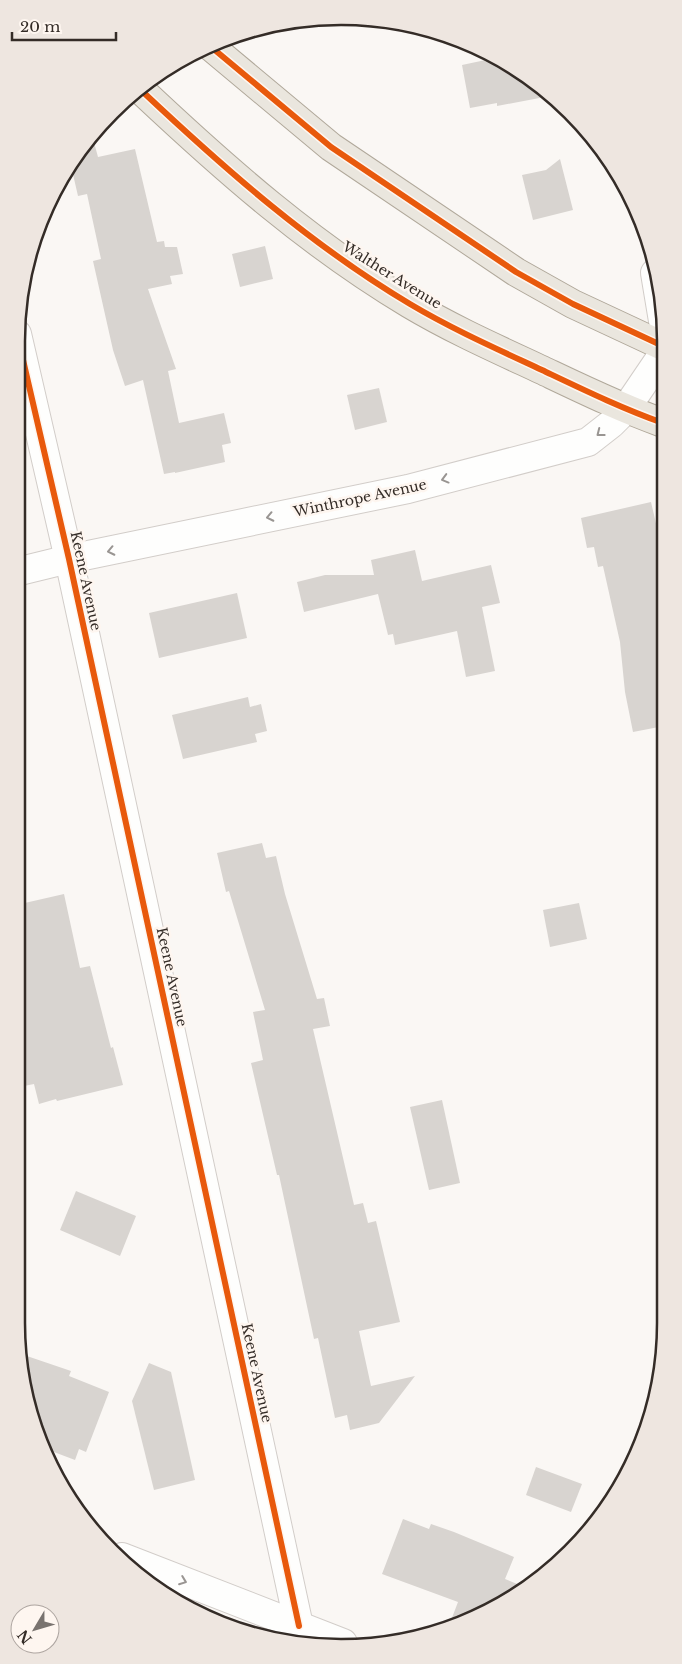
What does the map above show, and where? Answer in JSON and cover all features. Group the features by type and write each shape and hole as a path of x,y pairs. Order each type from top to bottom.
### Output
{"main road":[{"path":"216,51 331,147 516,272 573,304 657,343"},
{"name":"Walther Avenue","path":"145,94 210,155 286,218 410,304 463,332 626,410 657,421"}],"street":[{"name":"Winthrope Avenue","path":"25,570 408,489 588,442 626,410 657,363"},
{"name":"Keene Avenue","path":"25,365 69,559 298,1626"},
{"path":"134,1562 329,1638"}],"building":[{"path":"485,60 517,78 542,97 497,106 497,103 470,108 462,65"},
{"path":"94,144 98,157 135,149 157,242 164,241 165,247 177,247 183,274 170,276 172,284 148,289 176,369 168,371 179,423 224,413 231,443 222,445 225,462 164,474 143,380 125,386 113,350 93,261 101,259 87,194 78,196 73,173"},
{"path":"560,159 573,210 533,220 522,175 546,170"},
{"path":"265,246 273,279 240,287 232,254"},
{"path":"379,388 387,422 355,430 347,395"},
{"path":"651,502 657,528 657,727 633,732 625,692 620,642 603,566 598,567 594,547 587,548 581,518"},
{"path":"415,550 422,581 491,565 500,603 482,607 495,671 466,677 457,631 395,645 393,634 388,635 378,594 304,612 297,582 325,575 374,575 371,560"},
{"path":"237,593 247,638 159,658 149,613"},
{"path":"248,697 250,707 261,704 267,731 255,734 257,742 183,759 172,715"},
{"path":"262,843 266,858 276,856 285,894 317,999 324,998 330,1026 313,1029 354,1205 363,1203 368,1223 376,1221 400,1322 359,1331 371,1386 415,1376 379,1423 350,1430 347,1415 335,1418 318,1338 314,1339 279,1175 277,1175 251,1063 263,1060 253,1012 265,1010 229,891 226,892 217,853"},
{"path":"64,894 80,968 90,966 111,1048 113,1047 123,1085 39,1104 34,1084 25,1086 25,903"},
{"path":"579,903 587,939 550,947 543,910"},
{"path":"442,1100 460,1183 429,1190 410,1107"},
{"path":"76,1191 136,1216 120,1256 60,1230"},
{"path":"27,1356 71,1371 69,1376 109,1392 86,1452 79,1449 75,1460 53,1451 49,1444 31,1385"},
{"path":"149,1363 171,1372 195,1480 154,1490 132,1401"},
{"path":"536,1467 582,1484 571,1512 526,1495"},
{"path":"403,1519 429,1529 431,1524 514,1557 505,1579 519,1585 499,1597 452,1619 458,1602 382,1574"}],"cycle path":[{"path":"216,51 331,147 516,272 573,304 657,343"},
{"path":"145,94 238,178 304,232 338,257 410,304 475,338 602,398 657,421"},
{"path":"25,369 69,559 299,1626"}]}
